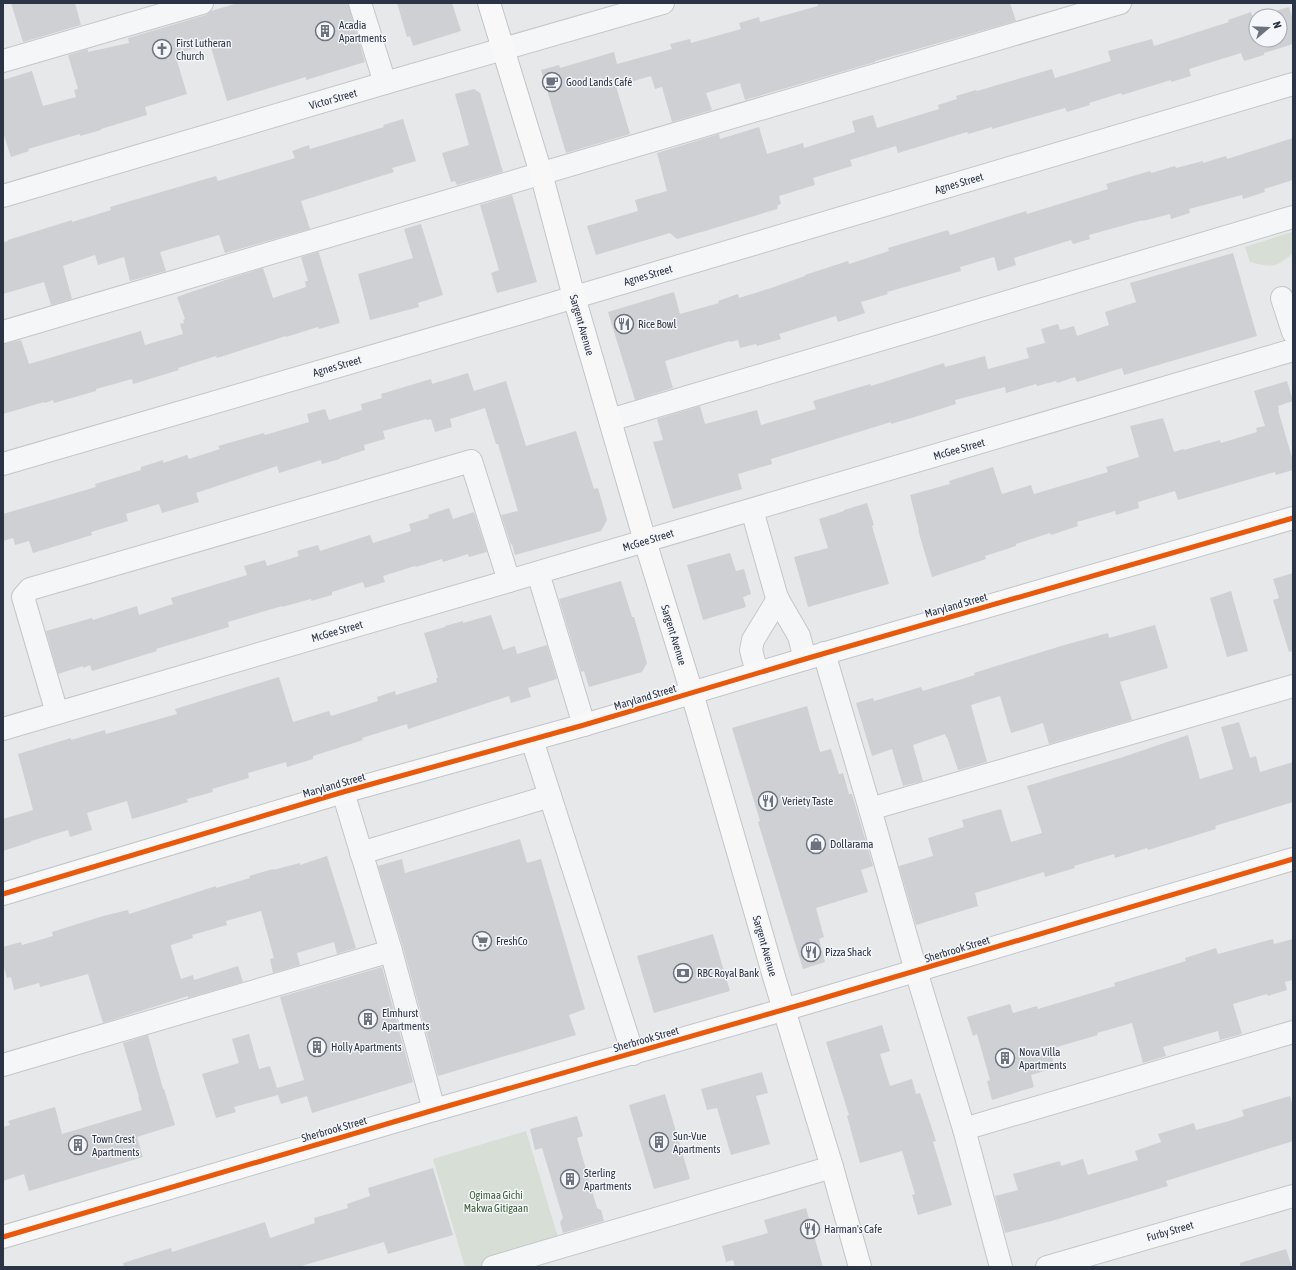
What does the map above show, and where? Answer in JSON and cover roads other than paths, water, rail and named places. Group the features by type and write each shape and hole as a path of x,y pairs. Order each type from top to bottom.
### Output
{"main road":[{"name":"Sargent Avenue","path":"489,3 541,173 574,297 645,541 692,693 784,1010 832,1167 860,1267"},
{"name":"Maryland Street","path":"3,894 343,792 532,740 814,656 1293,518"},
{"name":"Sherbrook Street","path":"3,1237 434,1110 784,1010 1293,859"}],"street":[{"path":"3,61 202,3"},
{"path":"360,3 385,83"},
{"name":"Victor Street","path":"3,196 385,83 663,3"},
{"path":"3,332 1120,3"},
{"name":"Agnes Street","path":"3,464 1293,84"},
{"path":"610,420 1293,217"},
{"path":"1282,298 1293,332"},
{"name":"McGee Street","path":"3,729 1293,350"},
{"path":"57,713 23,597 30,589 471,461 509,581"},
{"path":"752,510 778,599 799,636 814,656 870,809 916,971 964,1129 1001,1267"},
{"path":"538,573 584,725"},
{"path":"757,674 751,650 753,640 778,599"},
{"path":"870,809 1293,686"},
{"path":"532,740 633,1054"},
{"path":"343,792 391,951 434,1110"},
{"path":"361,853 550,796"},
{"path":"3,1065 391,951"},
{"path":"964,1129 1293,1032"},
{"path":"493,1267 832,1167"},
{"name":"Furby Street","path":"1047,1267 1293,1196"}],"place":[{"name":"Acadia Apartments","path":"325,31"},
{"name":"First Lutheran Church","path":"162,49"},
{"name":"Good Lands Café","path":"552,82"},
{"name":"Rice Bowl","path":"624,324"},
{"name":"Veriety Taste","path":"768,801"},
{"name":"Dollarama","path":"816,844"},
{"name":"FreshCo","path":"482,941"},
{"name":"Pizza Shack","path":"811,952"},
{"name":"RBC Royal Bank","path":"683,973"},
{"name":"Elmhurst Apartments","path":"368,1019"},
{"name":"Holly Apartments","path":"317,1047"},
{"name":"Nova Villa Apartments","path":"1005,1058"},
{"name":"Sun-Vue Apartments","path":"659,1142"},
{"name":"Town Crest Apartments","path":"78,1145"},
{"name":"Sterling Apartments","path":"570,1179"},
{"name":"Harman's Cafe","path":"810,1229"}],"park label":[{"name":"Ogimaa Gichi Makwa Gitigaan","path":"496,1201"}]}
